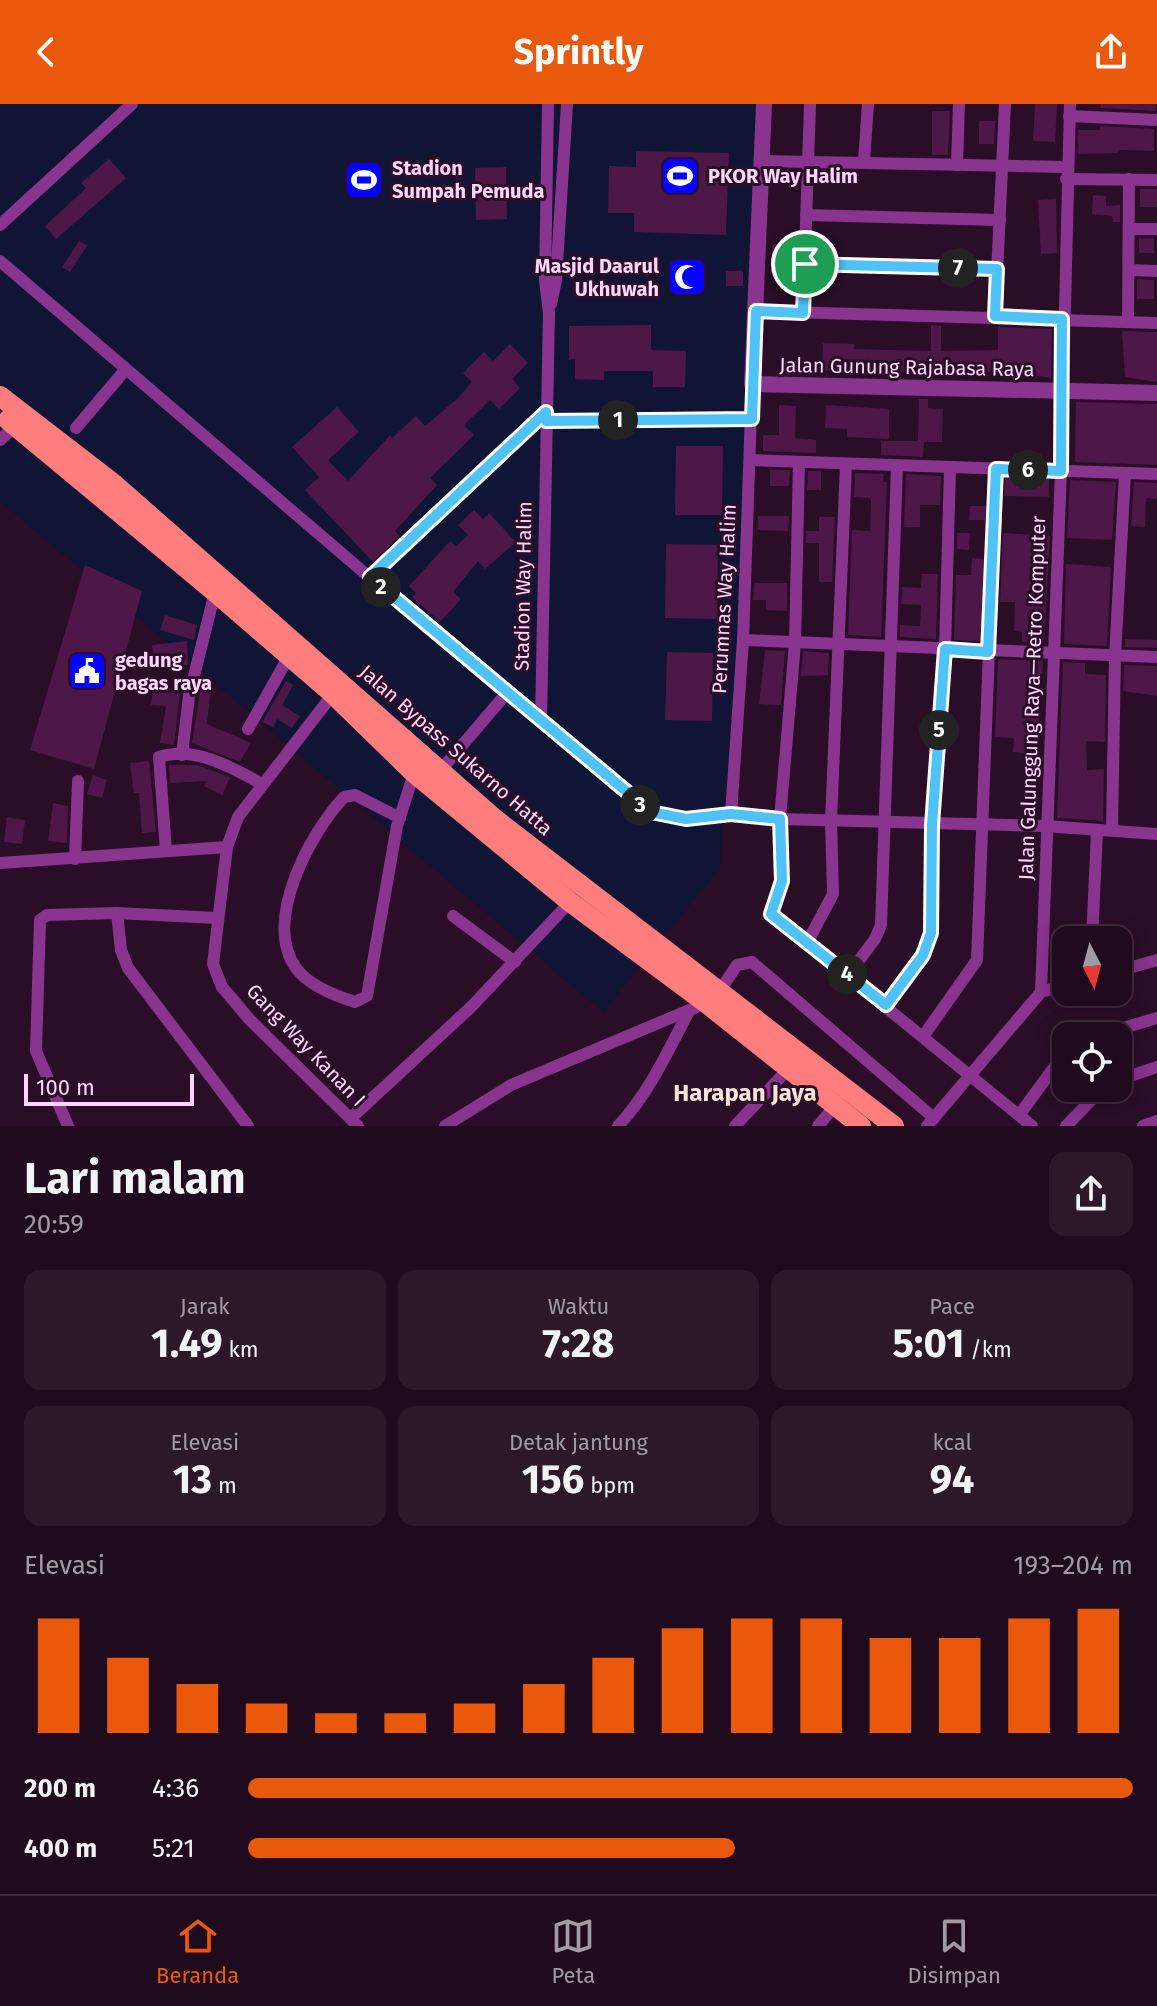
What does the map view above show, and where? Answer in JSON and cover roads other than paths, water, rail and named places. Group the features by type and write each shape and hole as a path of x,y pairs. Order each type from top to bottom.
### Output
{"highway":[{"name":"Jalan Bypass Sukarno Hatta","path":"0,396 114,484 528,846 841,1098 861,1126"},
{"name":"Jalan Bypass Sukarno Hatta","path":"5,427 215,592 333,694 414,773 570,902 713,997 789,1068 885,1123"}],"street":[{"path":"0,225 132,104"},
{"name":"Stadion Way Halim","path":"541,720 549,313 548,104"},
{"name":"Stadion Way Halim","path":"549,313 556,280 567,104"},
{"name":"Perumnas Way Halim","path":"731,814 743,640 764,104"},
{"path":"803,313 810,104"},
{"path":"864,161 868,104"},
{"path":"957,165 959,104"},
{"path":"995,316 1005,104"},
{"path":"1136,104 1136,119"},
{"path":"1070,110 1157,120"},
{"name":"Jalan Galunggung Raya—Retro Komputer","path":"1041,992 1045,826 1055,655 1070,110"},
{"path":"547,124 566,125"},
{"path":"761,161 808,159 1002,166 1157,180"},
{"path":"1128,321 1129,179"},
{"path":"546,185 562,186"},
{"path":"806,215 1000,220"},
{"path":"1129,229 1157,229"},
{"name":"Stadion Way Halim","path":"0,261 506,694 541,720"},
{"path":"805,264 997,269"},
{"path":"1129,270 1157,271"},
{"path":"756,311 1157,323"},
{"path":"76,428 126,369"},
{"name":"Jalan Gunung Rajabasa Raya","path":"752,384 1157,393"},
{"path":"370,577 546,416 752,419"},
{"path":"751,460 1157,474"},
{"path":"799,462 795,643 780,819 782,881 770,910 774,919 924,1035 1032,1126"},
{"path":"807,943 831,902 831,821 846,464"},
{"path":"848,975 875,939 881,925 897,466"},
{"path":"886,1005 928,945 932,825 945,649 950,468"},
{"path":"924,1035 977,960 996,469"},
{"path":"1112,830 1115,656 1125,474"},
{"path":"182,755 189,696 215,592"},
{"path":"743,640 1157,657"},
{"path":"248,729 289,656"},
{"name":"Gang Way Kanan I","path":"333,694 238,817 227,847 213,964 222,987 277,1049 354,1122"},
{"path":"441,770 506,694"},
{"path":"541,720 624,793 651,812 686,819 731,814 932,825 1045,826 1157,834"},
{"path":"166,851 157,760 164,755 217,760 262,784"},
{"path":"400,818 355,795 344,797 310,846 293,882 286,924 288,949 296,969 322,988 355,1002 367,996 400,818 414,773"},
{"path":"75,859 78,781"},
{"path":"1093,926 1097,831"},
{"path":"0,863 227,847"},
{"path":"354,1122 515,962 570,902"},
{"path":"117,913 121,950 128,968 248,1126"},
{"path":"68,1126 36,1051 40,920 47,915 117,913 217,918"},
{"path":"453,916 515,962"},
{"path":"1132,967 1157,960"},
{"path":"445,1126 467,1109 525,1078 688,1013 713,997 737,965 752,962 931,1122 1041,992 1052,989"},
{"path":"618,1126 638,1105 653,1081 688,1013"},
{"path":"1132,1025 1157,1018"},
{"path":"1132,1075 1157,1067"},
{"path":"735,1126 789,1068"},
{"path":"1020,1114 1052,1070"},
{"path":"818,1126 841,1098"},
{"path":"1066,1126 1089,1102"},
{"path":"1143,1126 1157,1121"}],"place":[{"name":"PKOR Way Halim","path":"680,176"},
{"name":"Stadion Sumpah Pemuda","path":"364,180"},
{"name":"Masjid Daarul Ukhuwah","path":"687,277"},
{"name":"gedung bagas raya","path":"87,671"}],"district":[{"name":"Harapan Jaya","path":"745,1093"}]}
